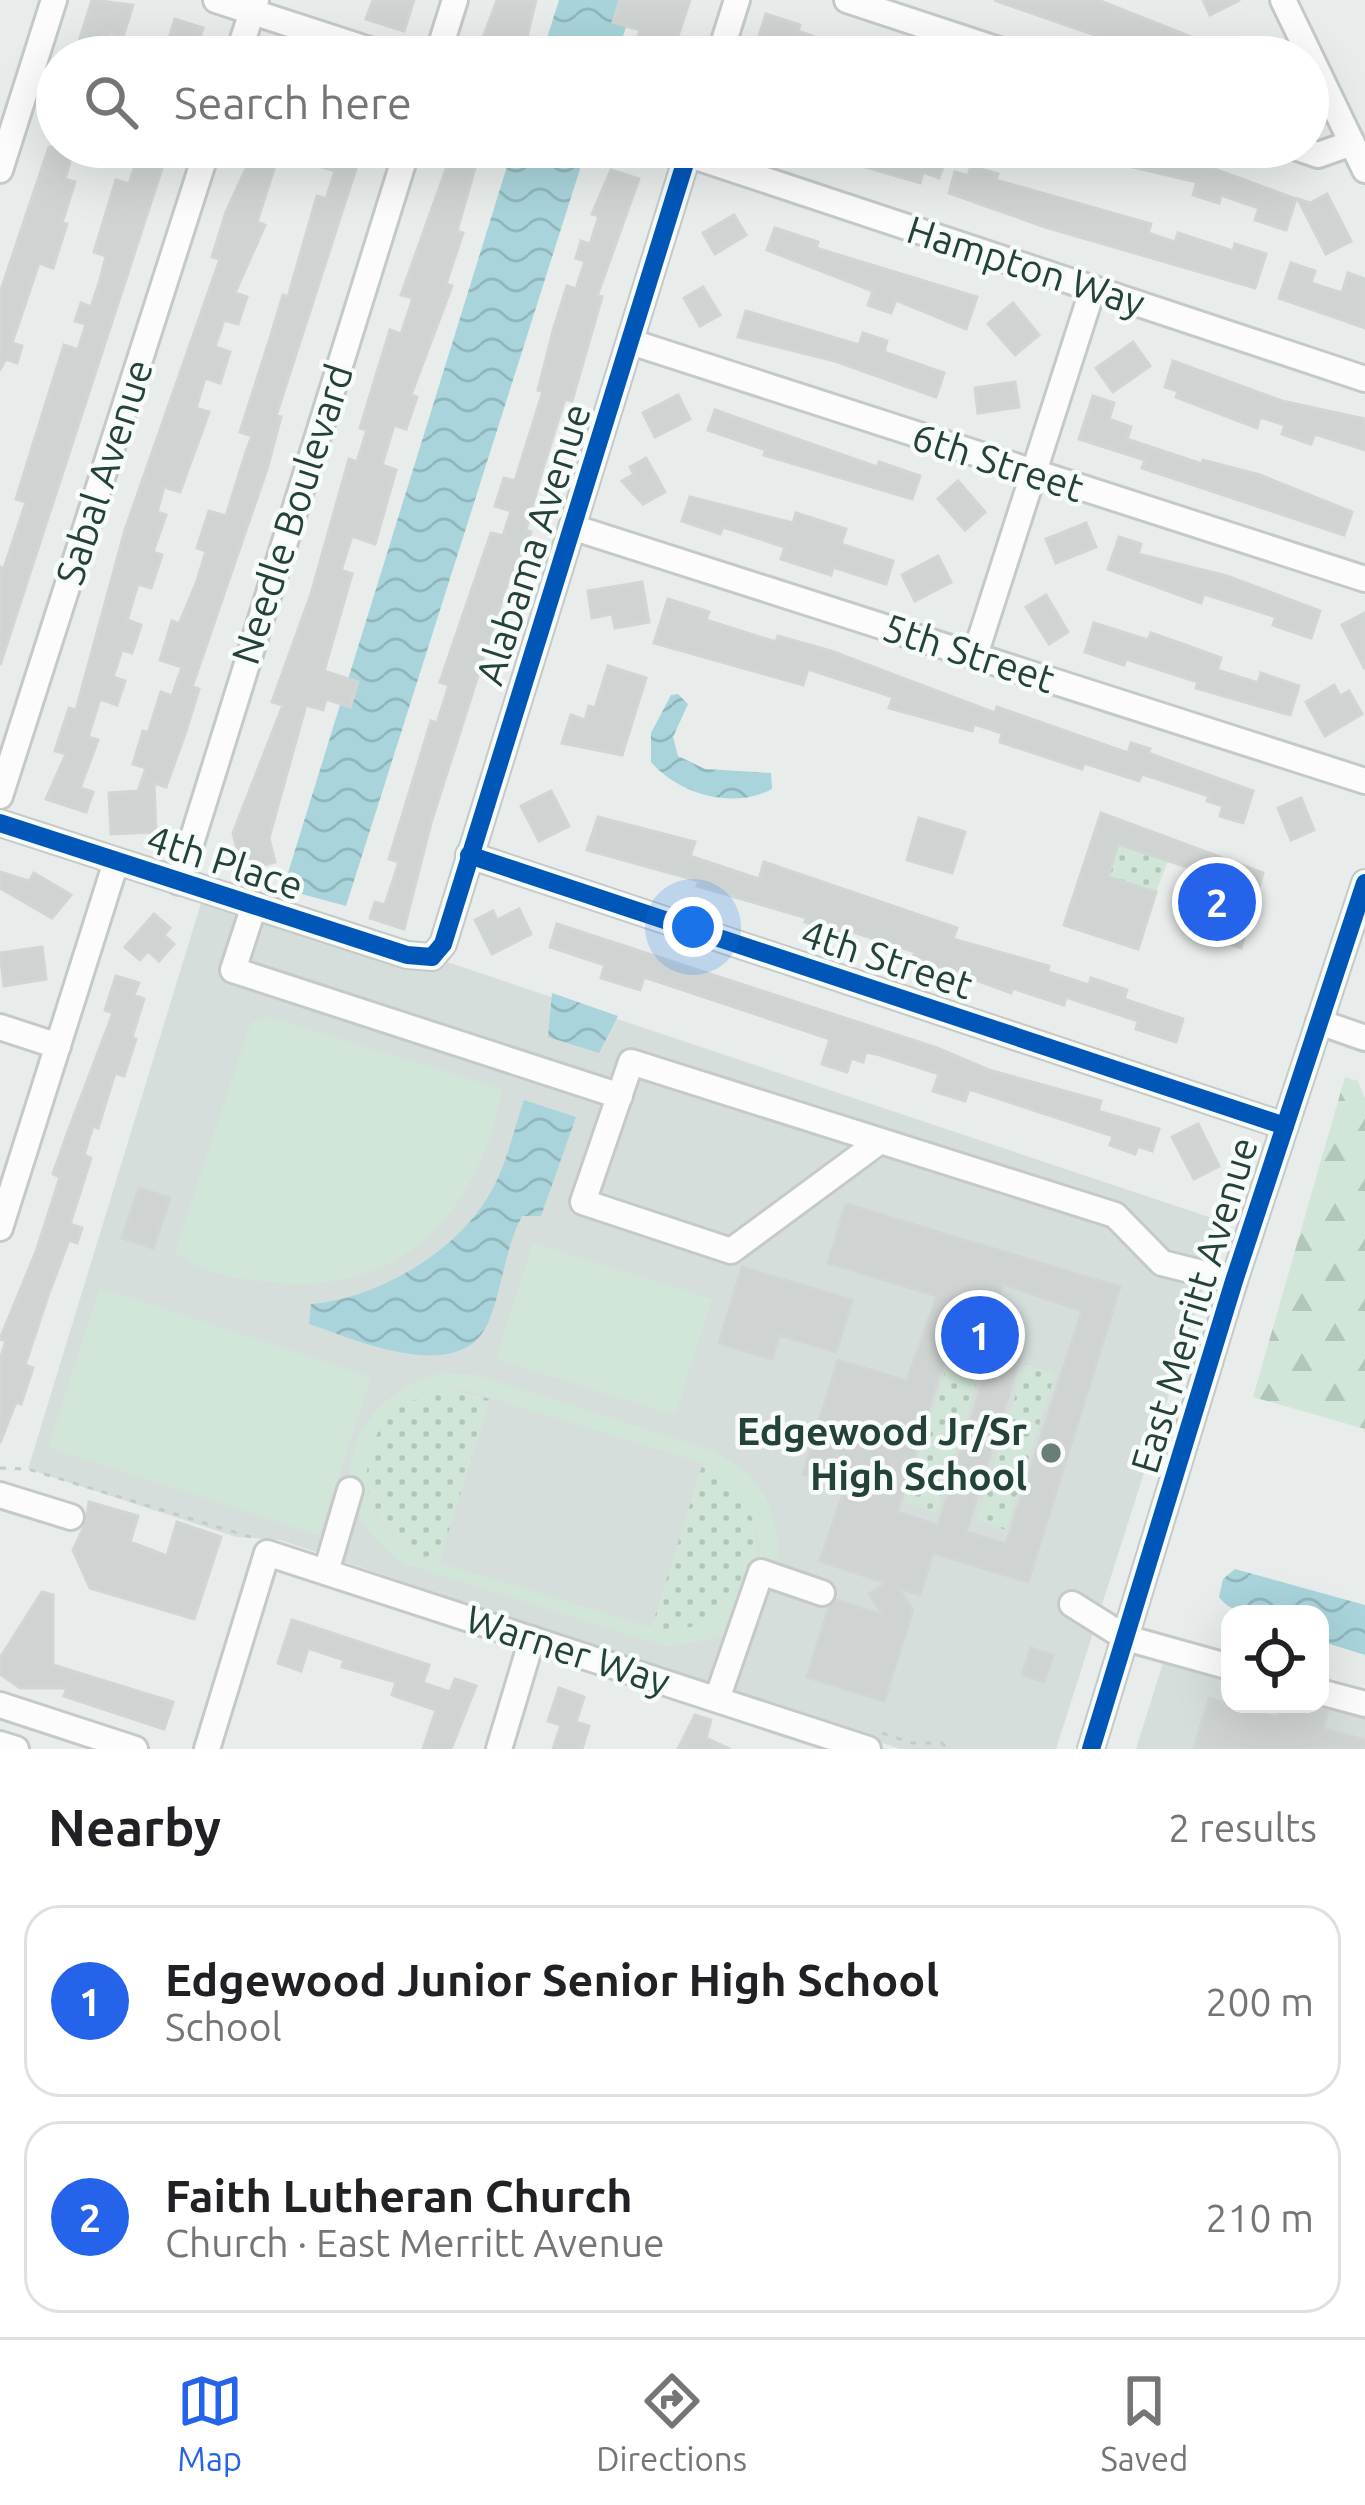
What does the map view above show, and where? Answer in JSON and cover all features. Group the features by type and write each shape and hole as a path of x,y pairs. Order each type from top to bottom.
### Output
{"street":[{"path":"43,36 54,0"},
{"path":"216,0 254,6 335,36"},
{"path":"444,36 455,0"},
{"path":"725,36 737,0"},
{"path":"847,0 956,36"},
{"path":"1283,0 1300,36"},
{"path":"244,36 254,6"},
{"path":"0,170 36,57"},
{"path":"1329,95 1365,170"},
{"path":"1329,151 1352,143"},
{"name":"Sabal Avenue","path":"0,796 201,168"},
{"name":"Needle Boulevard","path":"179,882 401,168"},
{"name":"Alabama Avenue","path":"432,957 443,944 683,168"},
{"name":"Hampton Way","path":"738,168 1365,379"},
{"path":"975,655 1093,288"},
{"name":"6th Street","path":"631,342 1365,580"},
{"name":"5th Street","path":"572,527 1365,781"},
{"name":"4th Place","path":"0,823 407,956 432,957"},
{"name":"4th Street","path":"469,855 1285,1126"},
{"path":"0,1228 116,862"},
{"name":"East Merritt Avenue","path":"1091,1749 1234,1282 1365,883"},
{"path":"254,906 233,970 620,1096"},
{"path":"1319,1022 1365,1038"},
{"path":"0,1027 58,1046"},
{"path":"880,1141 731,1251 584,1202 631,1062 1115,1215 1162,1263 1234,1282"},
{"path":"326,1572 350,1490"},
{"path":"0,1495 71,1516"},
{"path":"207,1749 267,1546"},
{"name":"Warner Way","path":"267,1546 326,1572 717,1699 794,1737 868,1749"},
{"path":"717,1699 760,1573 822,1593"},
{"path":"1072,1604 1126,1638 1221,1664"},
{"path":"499,1749 532,1639"},
{"path":"1329,1694 1365,1704"},
{"path":"0,1706 135,1749"},
{"path":"0,1744 16,1749"}],"path":[{"path":"0,1468 28,1469 267,1546"}],"shaded area":[{"path":"205,890 432,957 1224,1222 1056,1749 900,1749 280,1540 236,1537 28,1469"},
{"path":"1167,1650 1221,1665 1221,1713 1329,1713 1329,1704 1365,1704 1365,1749 1136,1749"}],"green space":[{"path":"1118,844 1168,861 1156,892 1108,877"},
{"path":"265,1016 502,1089 492,1131 456,1204 431,1233 401,1256 366,1273 326,1282 253,1280 200,1267 175,1253 250,1024"},
{"path":"1345,1077 1358,1081 1365,1099 1365,1429 1253,1397"},
{"path":"533,1243 712,1299 675,1415 496,1359"},
{"path":"100,1288 371,1377 319,1535 48,1447"},
{"path":"955,1340 987,1350 936,1512 904,1502"},
{"path":"1025,1364 1055,1374 1006,1530 977,1520"},
{"path":"440,1373 477,1375 727,1459 758,1486 776,1527 774,1572 767,1593 755,1612 730,1632 665,1646 405,1564 377,1540 359,1513 351,1485 352,1457 362,1431 380,1407 406,1387","holes":["443,1388 465,1390 709,1465 735,1490 751,1516 759,1542 758,1567 748,1589 729,1608 702,1623 667,1632 427,1559 398,1541 378,1517 367,1488 378,1432 392,1413 417,1399"]},
{"path":"443,1388 490,1399 439,1562 398,1540 382,1521 365,1478 366,1455 375,1433 392,1413"},
{"path":"703,1463 734,1485 751,1514 757,1545 752,1576 738,1603 715,1623 686,1632 652,1626"}],"water":[{"path":"559,0 635,0 623,36 548,36"},
{"path":"506,168 580,168 346,906 283,889"},
{"path":"678,694 688,704 673,737 678,756 705,769 771,773 772,789 740,798 707,795 676,783 651,762 651,733 671,695"},
{"path":"552,993 618,1016 599,1053 548,1037"},
{"path":"524,1100 576,1117 541,1216 522,1216 488,1323 474,1342 455,1352 405,1353 309,1324 311,1304 390,1281 460,1232 498,1178"},
{"path":"1235,1569 1365,1605 1365,1655 1329,1644 1329,1605 1227,1605 1219,1597 1223,1579"}],"building":[{"path":"92,0 133,5 123,36 81,36"},
{"path":"373,0 414,0 404,31 366,19"},
{"path":"497,0 536,0 527,36 484,36"},
{"path":"620,0 690,0 678,36 638,36 640,30 613,22"},
{"path":"994,0 1098,0 1189,36 1098,36"},
{"path":"1203,0 1240,0 1210,15"},
{"path":"766,14 800,25 798,31 812,36 759,36"},
{"path":"175,19 203,28 201,36 170,36"},
{"path":"42,168 68,168 65,179 75,182 53,268 39,263 12,343 22,346 17,363 6,359 0,369 0,293"},
{"path":"134,168 162,168 0,665 0,567 4,568 26,502 16,499 64,345 78,350 86,324 75,321 81,303 91,307 100,280 106,256 94,252 116,180 129,184"},
{"path":"246,168 274,168 257,222 265,225 235,293 247,297 238,324 224,320 215,347 230,352 220,383 205,378 196,408 209,412 180,492 164,487 157,512 166,515 153,552 162,555 151,588 138,584 127,620 141,625 132,653 122,650 113,677 125,681 117,705 100,699 88,737 98,740 80,788 93,792 86,812 46,799 66,754 55,751 69,708 76,710 125,530 220,259 212,257"},
{"path":"325,168 356,168 276,416 281,417 267,469 192,687 199,689 186,731 166,787 154,783 156,832 111,834 109,793 138,791 146,768 133,764 143,731 148,733 161,692 172,696 182,667 160,660 172,621 179,624 197,581 206,551 197,548 209,511 226,516 252,436 240,432 283,295 288,297 317,196 326,199 335,171"},
{"path":"446,168 475,168 457,231 463,233 446,284 452,286 411,395 417,397 406,429 394,425 382,465 396,470 375,544 352,536 341,570 352,574 324,671 358,682 350,707 326,699 323,710 306,705 269,838 275,862 242,871 233,833 283,705 272,702 311,594 349,459 357,462 367,430 360,428 390,330 401,334 413,298 401,295"},
{"path":"869,168 942,168 939,178 923,172 920,183"},
{"path":"970,168 998,174 996,180 1151,224 1148,233 1175,242 1178,233 1233,251 1235,244 1266,254 1255,288 1045,227 949,193 955,172 968,176"},
{"path":"1137,168 1212,168 1296,199 1286,230 1255,220 1259,208 1221,195 1219,203 1193,195 1197,182"},
{"path":"611,170 639,179 597,296 602,297 572,401 565,399 542,471 526,530 531,532 516,577 510,575 431,823 404,929 370,918 375,902 385,905 399,862 389,859 431,721 437,723 449,685 440,682 491,533 503,536 511,511 495,506 504,478 515,481 543,391 538,390 553,331 567,286 576,289 585,261 576,258 581,241 590,244 599,216 592,214"},
{"path":"1327,194 1351,241 1326,254 1298,199 1310,203"},
{"path":"734,215 746,235 715,254 703,233"},
{"path":"775,228 818,242 816,248 977,297 966,329 896,300 891,313 868,305 873,291 767,250"},
{"path":"1291,263 1315,271 1311,283 1342,293 1348,273 1365,279 1365,328 1279,298"},
{"path":"703,287 720,315 700,326 684,298"},
{"path":"1013,303 1039,335 1015,355 988,324"},
{"path":"746,311 859,345 863,333 887,341 884,352 944,373 936,397 835,361 738,337"},
{"path":"1133,342 1150,366 1113,392 1096,368"},
{"path":"1173,361 1282,401 1365,419 1365,450 1315,434 1311,444 1282,434 1285,425 1260,417 1257,428 1176,397 1178,391 1165,387"},
{"path":"1015,382 1019,407 978,413 975,388"},
{"path":"678,395 690,419 655,437 643,413"},
{"path":"1093,396 1114,403 1109,419 1131,427 1127,439 1202,464 1203,460 1260,475 1352,512 1344,535 1142,468 1145,460 1079,439"},
{"path":"715,410 877,467 879,462 920,476 912,499 764,455 766,450 708,430"},
{"path":"646,458 665,492 643,504 622,481 634,474 630,467"},
{"path":"958,481 985,512 965,530 938,499"},
{"path":"690,497 793,523 796,513 846,529 841,544 893,561 886,584 833,567 831,575 781,559 785,547 723,527 720,534 682,521"},
{"path":"1086,523 1096,547 1056,563 1046,539"},
{"path":"1119,537 1141,544 1138,554 1227,576 1320,611 1311,638 1273,625 1276,617 1204,594 1201,603 1108,569"},
{"path":"938,556 951,582 915,601 902,575"},
{"path":"642,582 649,622 615,628 612,614 592,618 588,591"},
{"path":"1046,595 1068,632 1049,644 1026,607"},
{"path":"668,599 709,612 706,620 776,642 778,636 831,651 995,713 997,707 1128,753 1131,743 1150,749 1148,753 1253,791 1243,823 1220,816 1223,806 1207,801 1209,796 1142,774 1139,781 1084,763 1082,769 1000,742 1002,733 974,724 972,731 889,708 893,697 808,669 803,685 654,643"},
{"path":"1365,613 1365,669 1342,625"},
{"path":"1094,623 1148,640 1151,633 1191,647 1221,658 1217,670 1258,683 1261,673 1299,686 1290,715 1196,688 1198,682 1126,659 1124,665 1085,652"},
{"path":"608,666 646,678 622,755 562,743 571,715 585,720 589,706 595,708"},
{"path":"1334,685 1340,696 1349,691 1362,714 1325,736 1306,702"},
{"path":"551,791 569,826 539,841 521,806"},
{"path":"1301,798 1314,830 1291,840 1278,808"},
{"path":"1101,813 1263,873 1241,948 1193,931 1180,910 1193,869 1118,844 1108,877 1156,892 1138,949 1064,925"},
{"path":"598,817 695,842 690,856 759,879 764,862 957,928 953,939 1049,966 1048,972 1089,985 1091,978 1127,990 1124,999 1183,1019 1176,1042 1136,1029 1138,1021 1066,997 1064,1005 1012,988 1011,993 913,957 915,952 847,930 845,935 805,922 807,918 697,886 699,881 587,850"},
{"path":"919,818 965,832 952,873 907,860"},
{"path":"0,872 29,881 34,873 71,895 52,918 0,888"},
{"path":"519,909 531,934 492,954 475,920 493,911 497,920"},
{"path":"154,914 170,928 164,935 174,944 159,961 148,951 140,960 125,947"},
{"path":"557,924 937,1048 989,1070 1101,1101 1098,1111 1159,1129 1152,1151 1138,1146 1135,1154 1110,1145 1113,1136 969,1089 965,1101 933,1091 939,1074 880,1055 866,1052 863,1062 851,1058 847,1072 822,1064 830,1039 644,977 640,990 601,978 605,965 550,947"},
{"path":"42,947 46,979 4,986 0,953"},
{"path":"116,976 139,983 134,995 144,999 132,1037 136,1039 124,1076 115,1073 98,1128 93,1126 84,1155 91,1158 70,1224 82,1228 77,1243 69,1240 25,1365 33,1368 21,1404 16,1402 0,1443 0,1360 6,1341 0,1339 37,1249 60,1177 53,1174 113,1013 105,1010"},
{"path":"1198,1124 1219,1166 1194,1179 1172,1137"},
{"path":"139,1188 170,1198 153,1248 122,1238"},
{"path":"846,1204 1120,1287 1028,1582 933,1553 920,1595 899,1588 913,1610 884,1701 807,1677 829,1607 836,1600 883,1615 869,1594 886,1583 820,1561 845,1487 803,1474 838,1360 907,1381 937,1296 828,1263","holes":["1003,1284 1082,1311 1006,1544 966,1532 1021,1356 993,1348 938,1525 897,1512 955,1325 986,1333"]},
{"path":"742,1267 852,1300 836,1352 779,1335 772,1359 719,1343"},
{"path":"89,1502 138,1516 130,1542 167,1556 177,1522 221,1537 194,1619 90,1588 73,1550 86,1523"},
{"path":"42,1592 53,1595 53,1665 173,1702 164,1729 64,1696 67,1688 20,1688 0,1674 0,1658"},
{"path":"292,1620 429,1665 423,1683 450,1692 455,1679 476,1686 451,1749 423,1749 436,1710 392,1695 396,1682 342,1667 344,1660 308,1648 301,1671 278,1663"},
{"path":"1031,1648 1053,1655 1044,1682 1022,1675"},
{"path":"559,1688 584,1697 576,1722 589,1726 582,1749 553,1749 561,1725 548,1721"},
{"path":"1209,1698 1221,1701 1221,1713 1278,1718 1279,1713 1327,1713 1323,1728 1365,1740 1365,1749 1194,1749"},
{"path":"695,1715 711,1720 706,1738 730,1749 678,1749"}],"cycle path":[{"path":"0,823 407,955 432,957 443,944 683,168"},
{"path":"469,855 1285,1126"},
{"path":"1091,1749 1234,1281 1365,883"}],"place":[{"name":"Faith Lutheran Church","path":"1217,902"},
{"name":"Edgewood Junior Senior High School","path":"980,1335"},
{"name":"Edgewood Jr/Sr High School","path":"1051,1453"}]}
